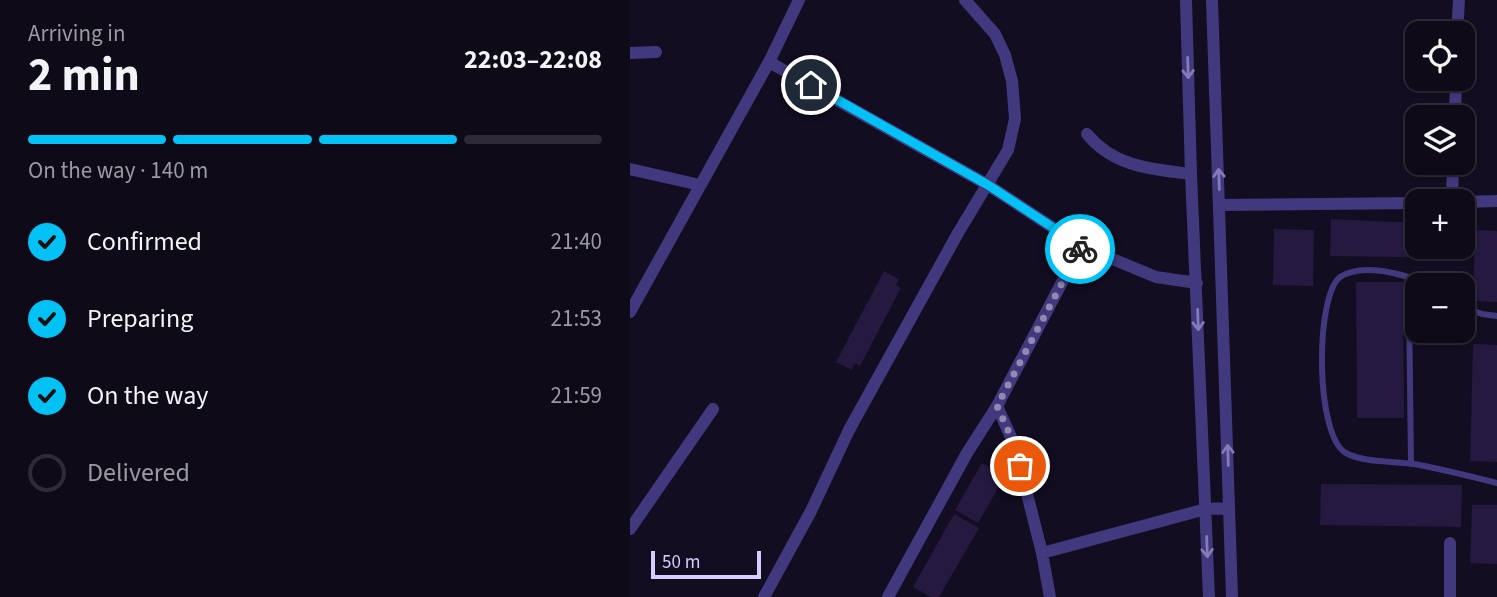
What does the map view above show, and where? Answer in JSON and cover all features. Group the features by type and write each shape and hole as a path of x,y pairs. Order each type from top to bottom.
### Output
{"street":[{"path":"630,312 769,62 799,0"},
{"path":"764,597 811,512 849,430 1008,150 1015,119 1015,103 1005,55 995,34 965,0"},
{"path":"1186,0 1209,597"},
{"path":"1212,0 1232,597"},
{"path":"1458,21 1459,0"},
{"path":"630,53 656,52"},
{"path":"769,62 988,185 1081,246 1156,276 1197,283"},
{"path":"1087,134 1098,148 1110,156 1158,170 1191,174"},
{"path":"630,169 700,185"},
{"path":"1475,202 1497,201"},
{"path":"1220,205 1405,203"},
{"path":"888,597 967,453 997,406 1081,246"},
{"path":"997,406 1015,446 1042,553 1050,597"},
{"path":"630,529 713,408"},
{"path":"1042,553 1206,509 1229,508"},
{"path":"1450,543 1451,597"}],"lane":[{"path":"1405,275 1385,271 1355,271 1339,278 1327,299 1321,379 1330,434 1345,453 1497,483"},
{"path":"1475,311 1497,316"},
{"path":"1410,343 1411,464"}],"building":[{"path":"1331,219 1405,222 1405,257 1330,256"},
{"path":"1274,229 1314,230 1313,286 1273,285"},
{"path":"1475,230 1497,231 1497,302 1475,301"},
{"path":"884,271 899,279 896,285 901,288 860,366 855,363 852,370 836,362"},
{"path":"1356,282 1403,282 1404,418 1357,418"},
{"path":"1473,344 1497,345 1497,462 1470,461"},
{"path":"982,463 1005,476 978,523 955,510"},
{"path":"1321,484 1462,485 1461,527 1320,525"},
{"path":"1472,505 1497,505 1497,564 1470,563"},
{"path":"954,514 979,528 939,597 931,597 913,587"}],"way so far":[{"path":"1020,466 1015,446 997,406 1080,249"}],"route":[{"path":"811,85 988,185 1081,246 1080,249"}]}
